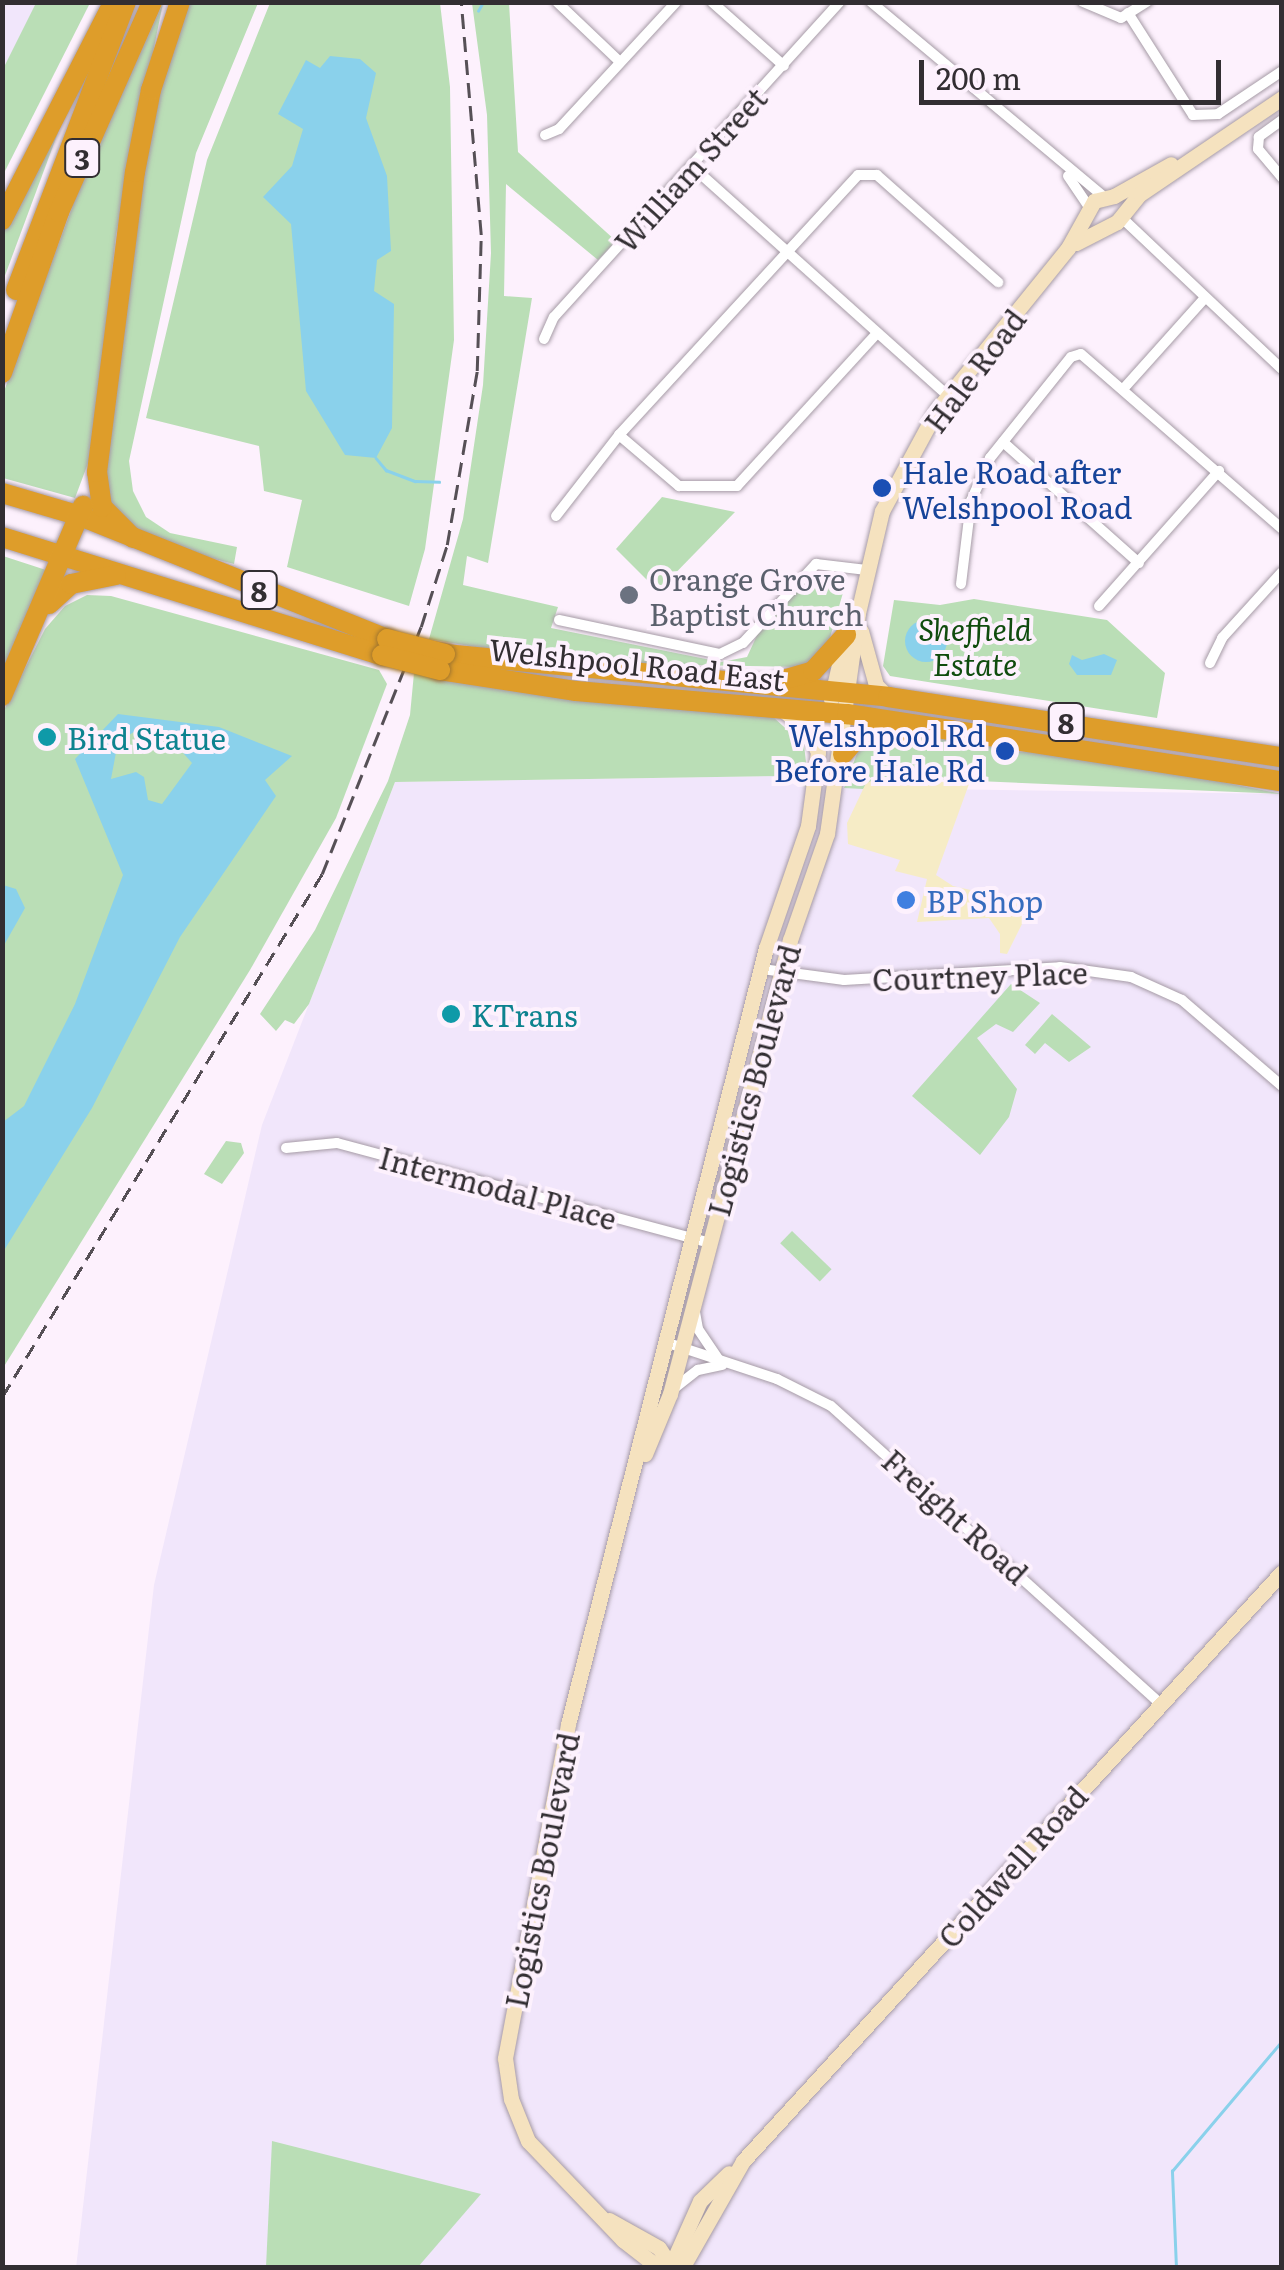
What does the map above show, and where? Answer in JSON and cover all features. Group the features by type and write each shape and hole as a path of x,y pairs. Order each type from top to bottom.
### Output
{"highway":[{"path":"2,220 113,2"},
{"name":"3","path":"2,330 126,2"},
{"name":"3","path":"2,372 59,212 152,2"},
{"path":"133,538 97,498 134,172 151,90 180,2"},
{"path":"2,696 80,516 107,418"},
{"name":"Welshpool Road East","path":"2,494 80,516 384,647"},
{"name":"Welshpool Road East","path":"2,537 384,647 576,690 778,707 888,697 1282,757"},
{"path":"41,612 70,584 128,574"},
{"path":"763,684 814,670 854,623"},
{"name":"Welshpool Road East","path":"442,662 763,684 1046,744 1282,781"},
{"name":"8","path":"843,754 857,738 909,731 1020,749 1046,744"}],"street":[{"path":"556,2 620,62"},
{"path":"544,136 556,132 676,2"},
{"path":"712,2 784,66"},
{"name":"William Street","path":"544,339 554,317 694,168 840,2"},
{"path":"871,2 1061,167 1107,217 1282,369"},
{"path":"1082,2 1121,18 1147,2"},
{"path":"1128,13 1193,115 1218,114 1282,71"},
{"name":"Hale Road","path":"843,754 840,703 854,623 882,512 948,396 1068,248 1282,98"},
{"path":"1282,120 1259,137 1262,160 1282,178"},
{"name":"Hale Road","path":"1108,196 1223,136"},
{"path":"1061,167 1108,196"},
{"path":"694,168 948,396"},
{"path":"556,516 619,435 853,179 871,174 998,282"},
{"path":"1107,217 1108,196"},
{"path":"1107,217 1108,196"},
{"path":"1125,388 1203,300"},
{"path":"619,435 679,486 737,486 877,333"},
{"path":"962,584 972,501 1002,442 1071,357 1092,358 1282,529"},
{"path":"1002,442 1139,563"},
{"path":"1099,606 1219,471"},
{"path":"559,620 720,654 743,643 816,564 867,570"},
{"path":"1210,662 1222,638 1282,572"},
{"path":"854,623 876,685 888,697"},
{"name":"Logistics Boulevard","path":"666,2265 601,2216 528,2141 511,2099 506,2058 568,1724 762,969 817,780 818,752 809,733 778,707"},
{"name":"Logistics Boulevard","path":"628,1496 670,1392 843,754"},
{"name":"Courtney Place","path":"762,969 782,975 844,980 1060,967 1115,973 1182,1000 1282,1086"},
{"name":"Intermodal Place","path":"286,1148 337,1143 709,1243"},
{"path":"696,1291 698,1329 728,1365"},
{"name":"Freight Road","path":"665,1342 805,1392 858,1426 1161,1704"},
{"path":"670,1392 698,1370 728,1365"},
{"name":"Coldwell Road","path":"666,2265 685,2244 711,2188 744,2161 1282,1572"}],"shaded area":[{"path":"3,3 42,3 3,75"},
{"path":"781,776 798,787 1281,794 1281,2267 76,2268 154,1585 262,1125 395,782"}],"green space":[{"path":"36,3 90,3 3,175 3,69"},
{"path":"163,3 116,235 93,450 75,498 3,478 3,394 80,186"},
{"path":"180,3 258,3 196,153 129,461 133,491 146,517 170,533 237,547 234,564 133,538 96,485 122,268"},
{"path":"270,3 440,3 450,87 454,340 425,549 409,606 287,567 302,500 264,491 259,446 146,418 207,160"},
{"path":"472,3 509,3 518,152 616,241 598,260 506,184 504,296 532,298 488,563 467,556 463,585 558,607 551,628 721,662 747,657 759,631 813,574 847,579 829,641 803,667 567,663 429,639 463,519 483,385 491,253 487,115"},
{"path":"66,111 3,281 3,231"},
{"path":"662,497 735,512 658,591 616,549"},
{"path":"3,556 49,571 3,681"},
{"path":"87,595 111,596 379,670 387,684 336,818 250,970 3,1368 3,712 45,629 65,606"},
{"name":"Sheffield Estate","path":"974,599 1107,620 1165,673 1157,718 890,676 883,666 894,600 940,605"},
{"path":"414,673 772,716 804,745 809,788 781,776 395,782 309,1004 294,1024 285,1020 276,1031 260,1014 315,930 388,781 410,715"},
{"path":"925,735 1022,752 1060,750 1282,794 883,777 863,789 844,788 861,743"},
{"path":"1011,984 1040,1003 1013,1032 996,1024 977,1038 1017,1089 1009,1117 980,1155 912,1096"},
{"path":"1052,1014 1091,1047 1069,1062 1045,1043 1035,1054 1025,1045"},
{"path":"226,1141 241,1143 244,1153 222,1184 204,1174"},
{"path":"792,1231 832,1269 820,1281 780,1243"},
{"path":"272,2141 481,2194 418,2267 266,2267"}],"sand":[{"path":"883,777 969,784 936,875 953,886 1032,904 1007,954 1000,953 1000,934 989,918 917,922 927,879 895,871 900,860 848,844 847,823 866,783"}],"water":[{"path":"330,56 360,59 376,73 366,118 387,176 391,251 377,260 374,291 394,304 392,428 376,458 345,455 306,391 291,224 263,197 292,166 303,129 278,114 306,60 320,68"},
{"path":"926,620 941,626 947,641 941,656 926,662 911,656 905,641 911,626"},
{"path":"1104,654 1117,660 1111,675 1077,675 1069,664 1072,655 1082,660"},
{"path":"118,714 219,727 292,756 265,780 276,796 180,937 92,1108 3,1252 3,1122 24,1106 75,1004 123,875 75,759","holes":["137,730 168,736 192,763 162,804 148,800 144,777 136,772 111,779 118,742"]},
{"path":"3,885 16,889 25,908 3,947"}],"waterway":[{"path":"478,11 483,2"},
{"path":"376,458 386,470 415,481 439,482"},
{"path":"1176,2268 1172,2171 1282,2041"}],"railway":[{"path":"2,1397 322,874 421,627 447,545 477,371 481,235 461,2"}],"place":[{"name":"Hale Road after Welshpool Road","path":"882,488"},
{"name":"Orange Grove Baptist Church","path":"629,595"},
{"name":"Bird Statue","path":"47,737"},
{"name":"Welshpool Rd Before Hale Rd","path":"1005,751"},
{"name":"BP Shop","path":"906,900"},
{"name":"KTrans","path":"451,1014"}]}
